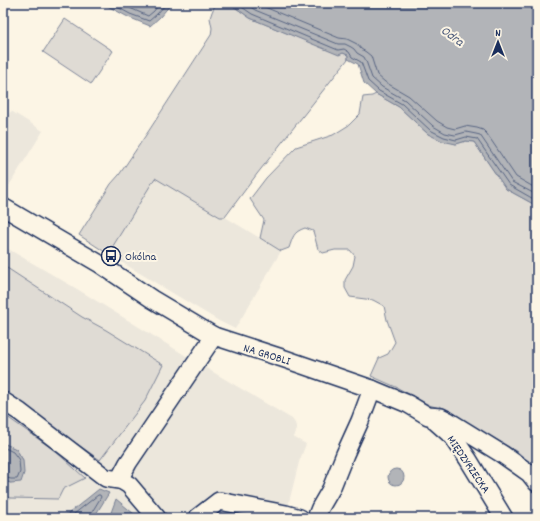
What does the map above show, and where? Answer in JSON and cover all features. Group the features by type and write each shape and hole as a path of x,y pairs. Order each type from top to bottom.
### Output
{"street":[{"name":"NA GROBLI","path":"5,213 100,264 152,299 214,336 372,388 408,404 428,416 441,417 500,452 533,478"},
{"path":"119,479 132,456 214,336"},
{"path":"316,518 331,489 360,421 372,388"},
{"path":"3,401 20,412 106,478 119,479 129,485 157,518"},
{"name":"MIĘDZYRZECKA","path":"428,416 453,437 504,518"},
{"path":"198,518 219,502 286,514 300,518"}],"shaded area":[{"path":"216,3 229,3 250,18 339,54 343,53 348,55 348,59 225,217 220,217 155,178 108,254 79,235 111,184 119,175 150,129 211,35 212,28 210,18"},
{"path":"65,19 113,51 91,84 43,52"},
{"path":"376,94 399,107 428,134 456,144 466,141 474,142 506,189 537,206 537,470 519,453 440,406 439,408 429,405 396,387 371,376 379,358 388,354 395,342 387,320 384,306 373,300 350,297 345,288 345,280 353,266 355,256 350,250 335,250 323,253 318,249 313,231 305,228 296,233 289,248 281,251 260,238 264,220 250,199 266,178 296,147 333,135 349,125 360,114 363,97"},
{"path":"11,111 43,131 5,192 3,191 3,124"},
{"path":"155,177 220,217 225,217 281,251 235,329 219,321 108,254"},
{"path":"3,246 292,419 297,430 293,437 306,444 299,462 285,518 249,518 218,512 216,518 3,518"},
{"path":"4,266 82,317 163,365 145,401 100,460 3,392"},
{"path":"3,414 54,450 85,478 63,489 58,499 11,498 3,496 3,481 11,483 23,460 16,449 3,443"}],"water":[{"path":"102,3 172,3 150,26 128,17"},
{"name":"Odra","path":"229,3 537,3 537,206 506,189 474,142 466,141 456,144 442,141 428,134 399,107 376,94 364,83 358,64 348,59 348,55 343,53 339,55 250,18"},
{"path":"3,443 16,449 23,460 24,473 21,482 11,483 3,481"},
{"path":"396,469 402,471 404,477 402,483 396,485 390,483 388,477 390,471"},
{"path":"99,489 109,493 95,518 63,518"},
{"path":"116,499 134,514 137,518 109,518"}],"place":[{"name":"Okólna","path":"111,256"}]}
